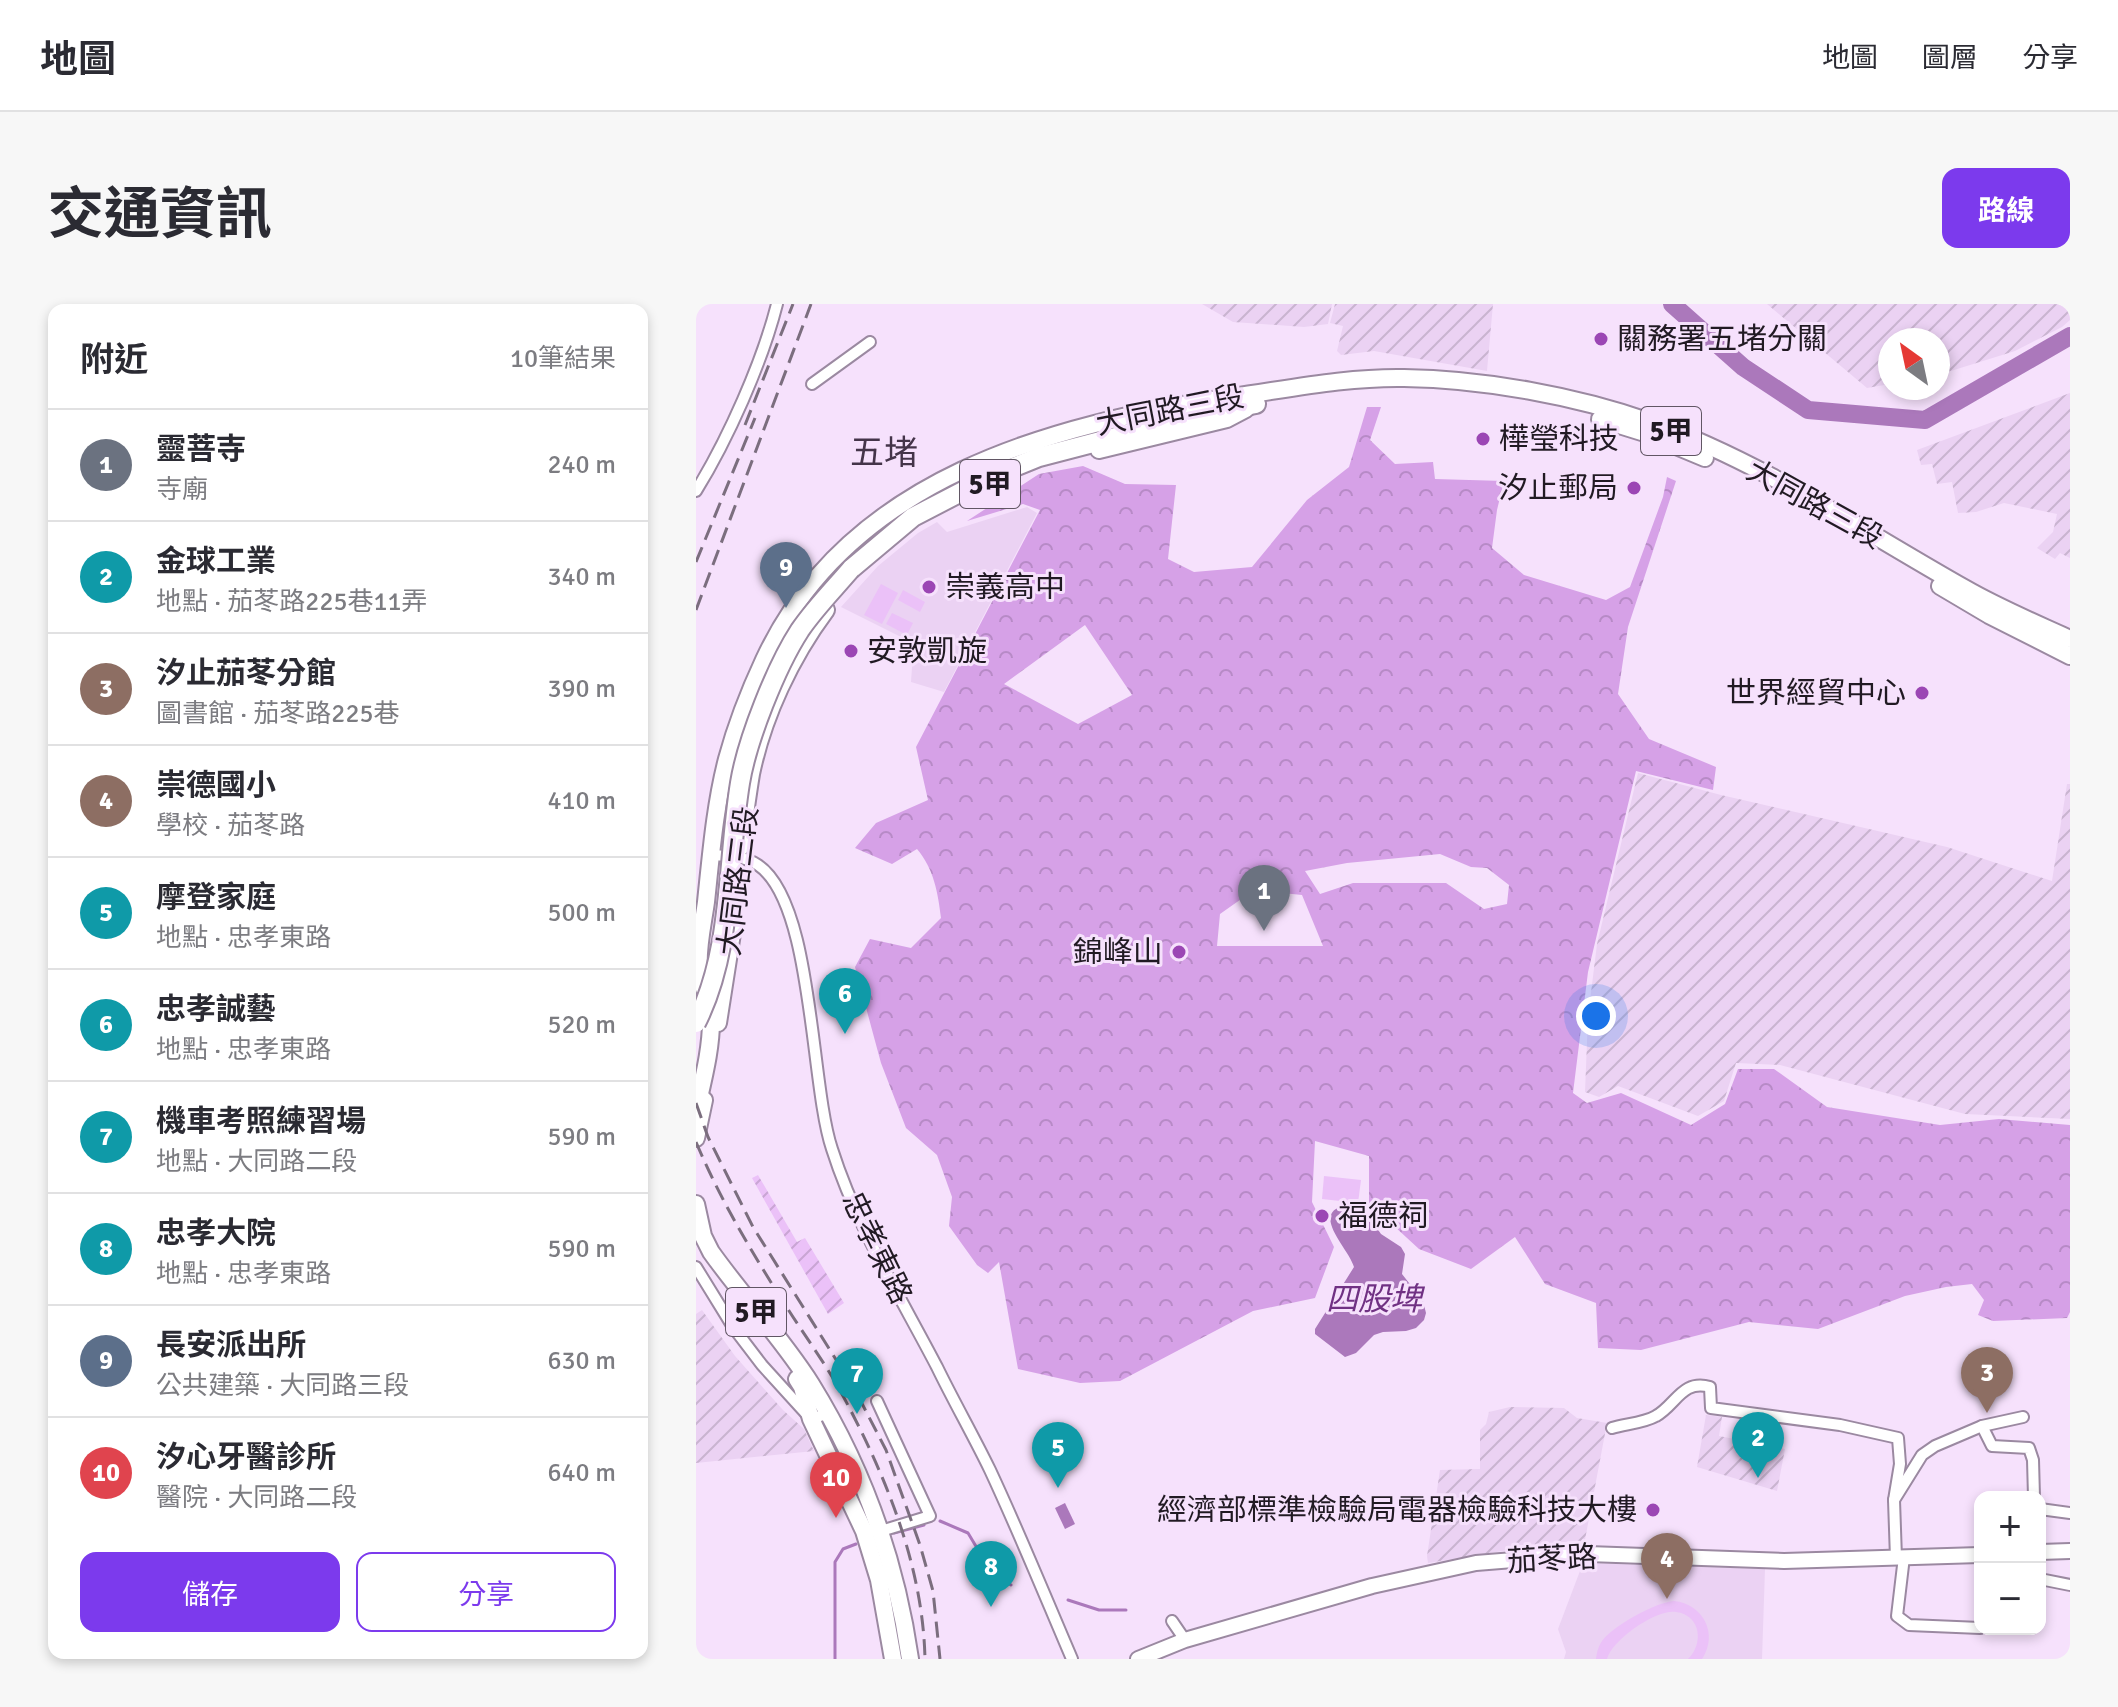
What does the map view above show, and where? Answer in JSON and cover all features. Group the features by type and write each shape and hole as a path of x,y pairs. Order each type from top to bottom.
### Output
{"highway":[{"path":"696,1023 707,1001 718,963 740,782 756,725 800,631 865,543 894,521 971,475 1051,446 1228,398"},
{"path":"696,1007 712,962 733,782 740,754 786,640 811,604 846,569 913,517 992,476 1039,457 1208,413 1256,404"}],"main road":[{"name":"大同路三段","path":"696,1111 712,1011 699,973 711,855 727,760 765,658 811,585 883,516 928,487 983,459 1043,437 1178,404 1328,381 1403,378 1483,383 1652,423 1765,474 1970,591 2070,639"},
{"name":"大同路三段","path":"696,1138 712,1067 751,774 770,712 808,634 858,573 930,514 981,488 1045,464 1227,419 1256,404 1334,391 1405,388 1482,394 1608,421 1704,457 1760,484 1989,615 2070,656"},
{"name":"5甲","path":"696,1204 703,1236 711,1252 811,1383 818,1416 864,1531 879,1580 893,1659"},
{"name":"5甲","path":"696,1232 703,1253 723,1283 802,1387 881,1531 903,1612 910,1659"}],"street":[{"path":"696,491 717,454 769,337 777,304"},
{"path":"812,384 870,342"},
{"path":"711,855 739,857"},
{"name":"忠孝東路","path":"739,857 759,865 772,880 793,924 803,965 831,1147 853,1202 989,1469 1072,1659"},
{"path":"696,1267 733,1327 762,1365 818,1416"},
{"path":"1612,1428 1656,1416 1688,1387 1701,1384 1710,1387 1711,1408 1840,1425 1898,1438 1900,1464 1894,1500 1900,1558 1897,1616 1909,1625 1974,1628"},
{"path":"877,1401 930,1516 881,1531"},
{"path":"1894,1500 1922,1455 1935,1446 1982,1426 2023,1417"},
{"path":"1982,1426 1992,1446 2029,1448 2033,1460 2034,1491"},
{"path":"2046,1510 2070,1513"},
{"path":"2046,1552 2070,1551"},
{"name":"茄苳路","path":"1138,1659 1185,1640 1372,1586 1476,1563 1588,1554 1784,1561 1974,1555"},
{"path":"2046,1580 2070,1585"},
{"path":"1172,1621 1185,1640"}],"shaded area":[{"path":"1202,304 1332,304 1328,324 1304,327 1233,322"},
{"path":"1335,304 1493,304 1487,371 1374,351 1341,355 1337,351 1343,326 1330,323"},
{"path":"1767,304 2070,304 2070,320 2062,327 2015,351 1950,371 1950,328 1878,328 1878,386 1867,388"},
{"path":"2070,393 2070,558 2060,553 2055,559 2037,548 2053,532 2057,514 2004,503 1976,512 1958,513 1952,482 1937,484 1932,464 1921,465 1917,450"},
{"name":"崇義高中","path":"1027,507 1037,513 944,692 911,682 914,637 905,639 841,607 878,566 918,533 937,522 947,532"},
{"path":"881,584 898,593 882,624 864,615"},
{"path":"903,590 925,602 920,612 898,600"},
{"path":"892,613 913,623 907,635 886,624"},
{"path":"1638,773 1947,847 2052,881 2067,784 2070,784 2070,1119 1965,1114 1780,1065 1736,1063 1724,1101 1698,1116 1618,1086 1599,1097 1585,1092 1588,1017 1597,944"},
{"path":"758,1175 797,1242 805,1238 844,1303 828,1314 752,1178"},
{"path":"1324,1176 1361,1180 1358,1203 1322,1199"},
{"path":"702,1310 735,1356 804,1429 814,1451 696,1463 696,1314"},
{"path":"1510,1407 1564,1408 1577,1418 1607,1423 1584,1545 1527,1547 1428,1563 1440,1470 1480,1469 1480,1430 1486,1424 1489,1412"},
{"path":"1706,1415 1722,1417 1719,1436 1785,1449 1777,1491 1697,1467"},
{"path":"1583,1563 1765,1569 1762,1659 1564,1659 1566,1652 1558,1629"},
{"path":"1674,1601 1693,1608 1705,1622 1709,1640 1702,1659 1688,1659 1698,1638 1691,1618 1667,1612 1636,1627 1617,1643 1607,1659 1596,1659 1602,1641 1615,1629 1646,1610"}],"green space":[{"path":"1367,407 1381,407 1370,440 1395,464 1433,462 1435,479 1504,481 1492,548 1524,575 1606,600 1630,587 1663,497 1667,477 1676,481 1628,627 1618,694 1649,739 1716,767 1713,790 1636,771 1588,972 1573,1093 1587,1103 1621,1093 1691,1125 1725,1104 1738,1069 1774,1069 1827,1107 1940,1125 1999,1119 2070,1125 2070,1312 2067,1318 1993,1321 1978,1315 1984,1300 1972,1284 1905,1296 1818,1329 1749,1322 1641,1350 1598,1348 1596,1303 1545,1284 1515,1237 1471,1269 1419,1249 1369,1203 1369,1156 1315,1141 1312,1202 1334,1247 1315,1298 1253,1311 1120,1381 1080,1383 1018,1369 999,1262 988,1273 977,1265 949,1226 952,1197 937,1155 906,1128 881,1063 855,967 870,939 911,948 941,918 937,890 917,849 892,864 855,848 876,823 928,800 916,747 1040,510 1023,504 967,521 1039,474 1083,466 1125,484 1176,485 1168,559 1194,572 1252,567 1307,500 1349,467","holes":["1085,625 1132,695 1078,724 1004,684","1440,854 1471,867 1487,868 1509,885 1507,904 1484,909 1446,883 1353,883 1320,894 1305,871 1347,863","1254,890 1302,895 1323,946 1217,946 1220,914"]}],"water":[{"name":"四股埤","path":"1347,1205 1367,1214 1381,1234 1401,1247 1405,1254 1402,1274 1423,1301 1426,1313 1416,1328 1374,1335 1356,1353 1345,1357 1315,1334 1315,1329 1354,1267 1331,1223 1331,1215 1336,1209"},
{"path":"1065,1503 1075,1524 1065,1529 1055,1508"}],"waterway":[{"path":"1672,304 1743,367 1808,410 1925,420 2070,336"},
{"path":"940,1521 968,1533 992,1573 1011,1585"},
{"path":"894,1533 924,1525"},
{"path":"835,1659 835,1562 843,1549 856,1544"},
{"path":"1068,1600 1099,1610 1126,1610"}],"railway":[{"path":"745,425 793,304"},
{"path":"696,610 811,304"},
{"path":"696,562 755,418"},
{"path":"696,1103 708,1137 753,1227 855,1390 886,1450 933,1591 940,1659"},
{"path":"696,1142 741,1232 837,1384 873,1457 909,1556 923,1624 925,1659"}],"place":[{"name":"關務署五堵分關","path":"1601,339"},
{"name":"樺瑩科技","path":"1483,439"},
{"name":"汐止郵局","path":"1634,488"},
{"name":"崇義高中","path":"929,587"},
{"name":"長安派出所","path":"786,608"},
{"name":"安敦凱旋","path":"851,651"},
{"name":"世界經貿中心","path":"1922,693"},
{"name":"靈菩寺","path":"1264,931"},
{"name":"錦峰山","path":"1179,952"},
{"name":"忠孝誠藝","path":"845,1034"},
{"name":"福德祠","path":"1322,1216"},
{"name":"汐止茄苳分館","path":"1987,1413"},
{"name":"機車考照練習場","path":"857,1414"},
{"name":"金球工業","path":"1758,1478"},
{"name":"摩登家庭","path":"1058,1488"},
{"name":"經濟部標準檢驗局電器檢驗科技大樓","path":"1653,1510"},
{"name":"汐心牙醫診所","path":"836,1518"},
{"name":"崇德國小","path":"1667,1599"},
{"name":"忠孝大院","path":"991,1607"}],"district":[{"name":"五堵","path":"884,452"}]}
